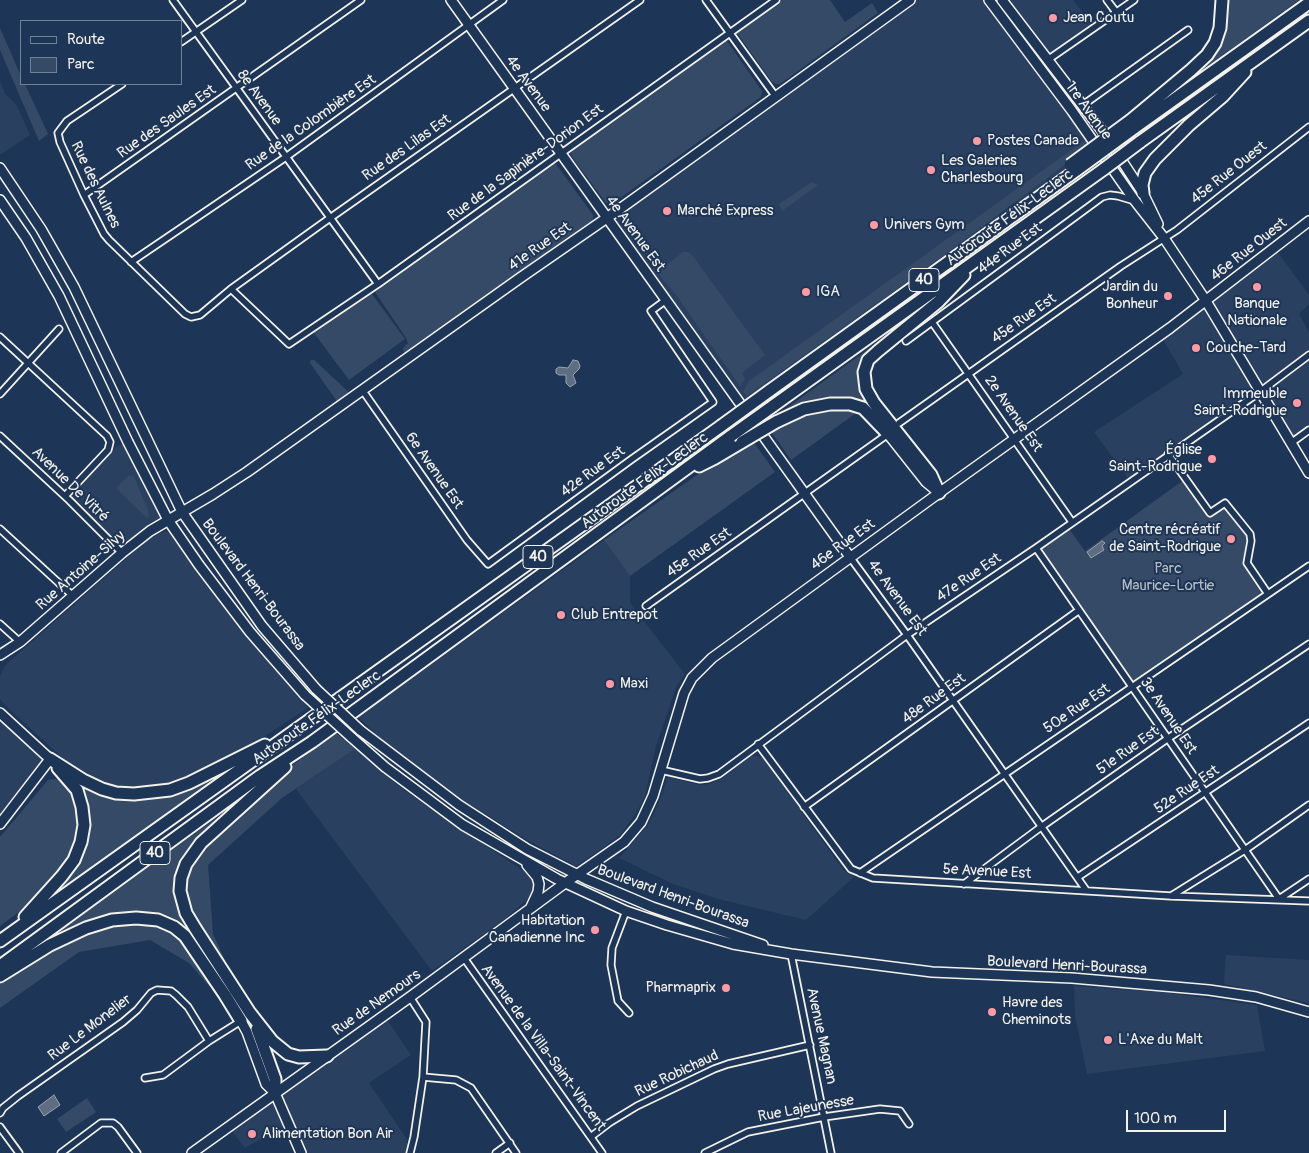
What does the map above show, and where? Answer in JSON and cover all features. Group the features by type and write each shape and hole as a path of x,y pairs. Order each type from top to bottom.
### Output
{"highway":[{"path":"1132,124 1207,55 1215,43 1220,28 1222,0"},
{"name":"Autoroute Félix-Leclerc","path":"0,941 721,426 916,285 1132,124 1309,3"},
{"name":"Autoroute Félix-Leclerc","path":"0,966 260,776 312,742 731,436 1309,21"},
{"path":"1139,197 1145,172 1155,159 1189,125 1223,96 1263,53"},
{"path":"938,493 931,475 874,403 866,389 864,372 868,360 873,355 938,302 981,257"},
{"path":"677,476 715,458 776,422 804,409 830,404 850,404 863,408 888,434"},
{"path":"50,760 102,789 116,793 152,793 170,790 189,783 295,730"},
{"path":"312,742 201,844 186,864 181,878 180,890 186,913 250,1013 272,1041 288,1054 299,1057 327,1056"},
{"path":"11,934 62,876 74,860 81,842 84,825 82,807 76,790 50,760"},
{"path":"0,976 50,945 86,928 112,920 136,918 158,920 174,927 185,936 226,995 241,1021"},
{"path":"250,1013 264,1045 275,1079 275,1093"}],"street":[{"name":"8e Avenue","path":"173,0 378,284"},
{"path":"182,41 242,0"},
{"name":"Rue des Saules Est","path":"84,195 362,0"},
{"name":"4e Avenue","path":"451,0 582,185"},
{"name":"Rue de la Colombière Est","path":"131,262 286,157 502,0"},
{"name":"Rue des Lilas Est","path":"191,317 200,315 232,289 330,218 640,0"},
{"path":"706,0 776,97"},
{"name":"Rue de la Sapinière-Dorion Est","path":"232,289 288,344 378,284 776,0"},
{"name":"41e Rue Est","path":"182,512 247,472 363,391 910,0"},
{"name":"1re Avenue","path":"989,0 1139,197"},
{"name":"1re Avenue","path":"1002,0 1083,104 1164,238 1206,300 1309,473"},
{"path":"1107,0 1116,12"},
{"path":"1049,60 1134,0"},
{"path":"1083,104 1188,30"},
{"name":"Rue des Aulnes","path":"121,85 67,121 58,133 60,143 104,234 185,314 191,317"},
{"name":"45e Rue Ouest","path":"1164,238 1177,230 1309,127"},
{"name":"Boulevard Henri-Bourassa","path":"0,168 41,229 70,280 182,512 262,626 316,689 360,730 468,810 527,849 577,875 652,907 791,954"},
{"name":"4e Avenue Est","path":"582,185 907,635 1086,890"},
{"name":"44e Rue Est","path":"906,341 1102,197 1110,195 1139,197"},
{"name":"Boulevard Henri-Bourassa","path":"0,200 46,272 168,520 199,565 250,632 305,695 385,767 463,825 565,883 626,911 733,944 791,954 932,972 1072,978 1209,990 1256,997 1309,1012"},
{"name":"46e Rue Ouest","path":"1206,300 1309,220"},
{"name":"45e Rue Est","path":"899,423 1121,266 1164,238"},
{"name":"42e Rue Est","path":"488,564 713,402 651,311 666,300"},
{"name":"46e Rue Est","path":"577,875 618,846 633,832 648,809 677,711 684,693 699,669 850,557 1206,300"},
{"name":"2e Avenue Est","path":"932,322 1072,522"},
{"path":"0,394 59,329"},
{"path":"0,337 107,436 110,442 108,450 64,496"},
{"name":"47e Rue Est","path":"661,770 692,778 708,778 719,774 907,635 1036,548 1168,454 1261,391 1309,355"},
{"name":"6e Avenue Est","path":"363,391 467,540 488,564"},
{"path":"1291,443 1309,430"},
{"path":"888,434 926,482 938,493"},
{"name":"45e Rue Est","path":"646,606 888,434"},
{"name":"Avenue De Vitré","path":"0,436 122,553"},
{"path":"1168,454 1210,513 1226,503 1250,534 1251,541 1247,563 1268,594"},
{"name":"Rue Antoine-Silvy","path":"2,654 20,642 150,530 182,512"},
{"path":"0,529 73,596"},
{"name":"3e Avenue Est","path":"1036,548 1279,899"},
{"name":"50e Rue Est","path":"860,873 1309,566"},
{"name":"48e Rue Est","path":"804,807 1078,611"},
{"path":"0,624 20,642"},
{"name":"51e Rue Est","path":"964,884 1041,827 1167,739 1309,644"},
{"path":"0,664 2,654"},
{"path":"0,713 50,760 0,824"},
{"name":"52e Rue Est","path":"1078,878 1309,723"},
{"name":"5e Avenue Est","path":"758,744 851,869 873,878 1171,896 1309,901"},
{"path":"1171,896 1245,850 1309,806"},
{"path":"524,861 537,877 539,884 531,909"},
{"name":"Rue de Nemours","path":"192,1153 577,875"},
{"path":"1279,899 1309,878"},
{"path":"626,911 612,948 611,965 618,1001 629,1013"},
{"name":"Avenue Magnan","path":"791,954 830,1153"},
{"name":"Avenue de la Villa-Saint-Vincent","path":"464,958 592,1136 602,1153"},
{"name":"Rue Le Monelier","path":"0,1113 3,1108 18,1096 123,1022 151,993 157,990 171,991 176,995 188,1007 209,1041"},
{"path":"410,997 426,1022 422,1077 410,1153"},
{"path":"145,1078 163,1075 209,1041 241,1021 247,1032 266,1084 275,1093 301,1153"},
{"name":"Rue Robichaud","path":"592,1136 637,1106 714,1069 810,1045"},
{"path":"422,1077 456,1080 470,1088 516,1153"},
{"name":"Rue Lajeunesse","path":"705,1153 748,1132 824,1117 880,1109 900,1111 909,1124"},
{"path":"61,1153 101,1123 107,1123 118,1127 137,1153"},
{"path":"0,1127 19,1153"},
{"path":"496,1153 510,1143"}],"shaded area":[{"path":"910,0 989,0 1095,143 1070,165 940,261 916,285 769,391 740,402 606,218"},
{"path":"1002,0 1073,0 1094,28 1049,59"},
{"path":"0,81 5,94 16,104 30,135 0,155"},
{"path":"1274,247 1309,295 1309,304 1299,314 1309,332 1309,430 1291,443 1261,392 1130,481 1094,432 1183,374 1160,334"},
{"path":"573,360 578,361 580,366 573,375 576,383 570,387 566,383 566,375 559,375 556,373 556,369 559,367 568,368"},
{"path":"128,442 168,520 122,553 65,496 108,450"},
{"path":"170,531 308,708 219,766 157,789 111,789 79,773 8,708 0,699 0,676 4,667 10,661 154,534"},
{"path":"604,540 630,576 630,603 685,674 677,685 656,746 645,796 638,810 622,833 576,866 527,840 463,800 395,752 358,717"},
{"path":"1102,541 1105,543 1102,546 1104,550 1091,558 1087,552"},
{"path":"0,713 50,759 0,824"},
{"path":"355,749 405,791 531,876 533,880 533,894 505,919 432,971 296,789"},
{"path":"750,756 763,758 844,871 854,877 806,920 718,899 673,884 619,858 648,825 658,805 668,777 700,785 709,784 721,779"},
{"path":"1226,955 1309,960 1309,1003 1224,984"},
{"path":"1074,986 1161,992 1257,1005 1265,1051 1087,1074 1075,1016"},
{"path":"384,1015 411,1055 369,1083 406,1138 410,1153 301,1153 288,1123 245,1148 229,1127"},
{"path":"54,1095 60,1105 44,1116 38,1107"}],"green space":[{"path":"782,0 830,0 845,22 872,3 878,13 780,84 776,84 772,82 737,33"},
{"path":"1225,0 1299,0 1205,68 1202,65"},
{"path":"0,28 20,74 20,85 25,85 48,134 39,141 0,50"},
{"path":"727,41 762,91 761,97 612,204 606,203 571,153 575,148"},
{"path":"1085,140 1090,146 940,258 747,396 743,392 749,381"},
{"path":"553,164 556,164 593,215 593,220 563,241 564,243 405,356 403,348 408,343 406,338 375,292"},
{"path":"812,182 818,185 782,211 779,204"},
{"path":"683,252 688,252 692,255 765,355 742,373 745,379 740,386 676,295 657,272"},
{"path":"369,290 405,339 349,380 311,329"},
{"path":"889,334 890,336 864,363 880,416 852,399 839,397 815,402 786,413 784,410"},
{"path":"311,360 314,360 352,395 337,405 336,400 310,363"},
{"path":"846,406 859,411 791,460 770,430 807,413"},
{"path":"752,440 775,472 630,576 604,540 694,477"},
{"path":"129,475 134,477 148,510 149,517 147,518 116,488"},
{"name":"Parc Maurice-Lortie","path":"1185,479 1209,513 1225,503 1250,534 1247,563 1268,594 1132,687 1036,548 1067,526 1085,551"},
{"path":"336,733 355,749 282,798 208,865 213,934 231,973 208,942 183,898 187,866 196,853 275,778"},
{"path":"227,766 230,769 130,840 62,888 59,885 86,831 66,775 140,798"},
{"path":"48,780 60,780 67,787 77,805 80,818 77,845 46,892 0,926 0,837"},
{"path":"231,808 233,811 181,867 192,929 188,932 174,921 148,914 55,939 52,934"},
{"path":"133,922 164,926 185,942 214,982 209,986 189,963 150,940 79,952 0,1008 0,980 39,955 75,938 112,924"},
{"path":"87,1098 96,1112 66,1132 57,1119"}],"place":[{"name":"Jean Coutu","path":"1053,18"},
{"name":"Postes Canada","path":"977,141"},
{"name":"Les Galeries Charlesbourg","path":"931,170"},
{"name":"Marché Express","path":"667,211"},
{"name":"Univers Gym","path":"874,225"},
{"name":"Banque Nationale","path":"1257,287"},
{"name":"IGA","path":"806,292"},
{"name":"Jardin du Bonheur","path":"1168,296"},
{"name":"Couche-Tard","path":"1196,348"},
{"name":"Immeuble Saint-Rodrigue","path":"1297,403"},
{"name":"Église Saint-Rodrigue","path":"1212,459"},
{"name":"Centre récréatif de Saint-Rodrigue","path":"1231,539"},
{"name":"Club Entrepot","path":"561,615"},
{"name":"Maxi","path":"610,684"},
{"name":"Habitation Canadienne Inc","path":"595,930"},
{"name":"Pharmaprix","path":"726,988"},
{"name":"Havre des Cheminots","path":"992,1012"},
{"name":"L'Axe du Malt","path":"1108,1040"},
{"name":"Alimentation Bon Air","path":"252,1134"}]}
